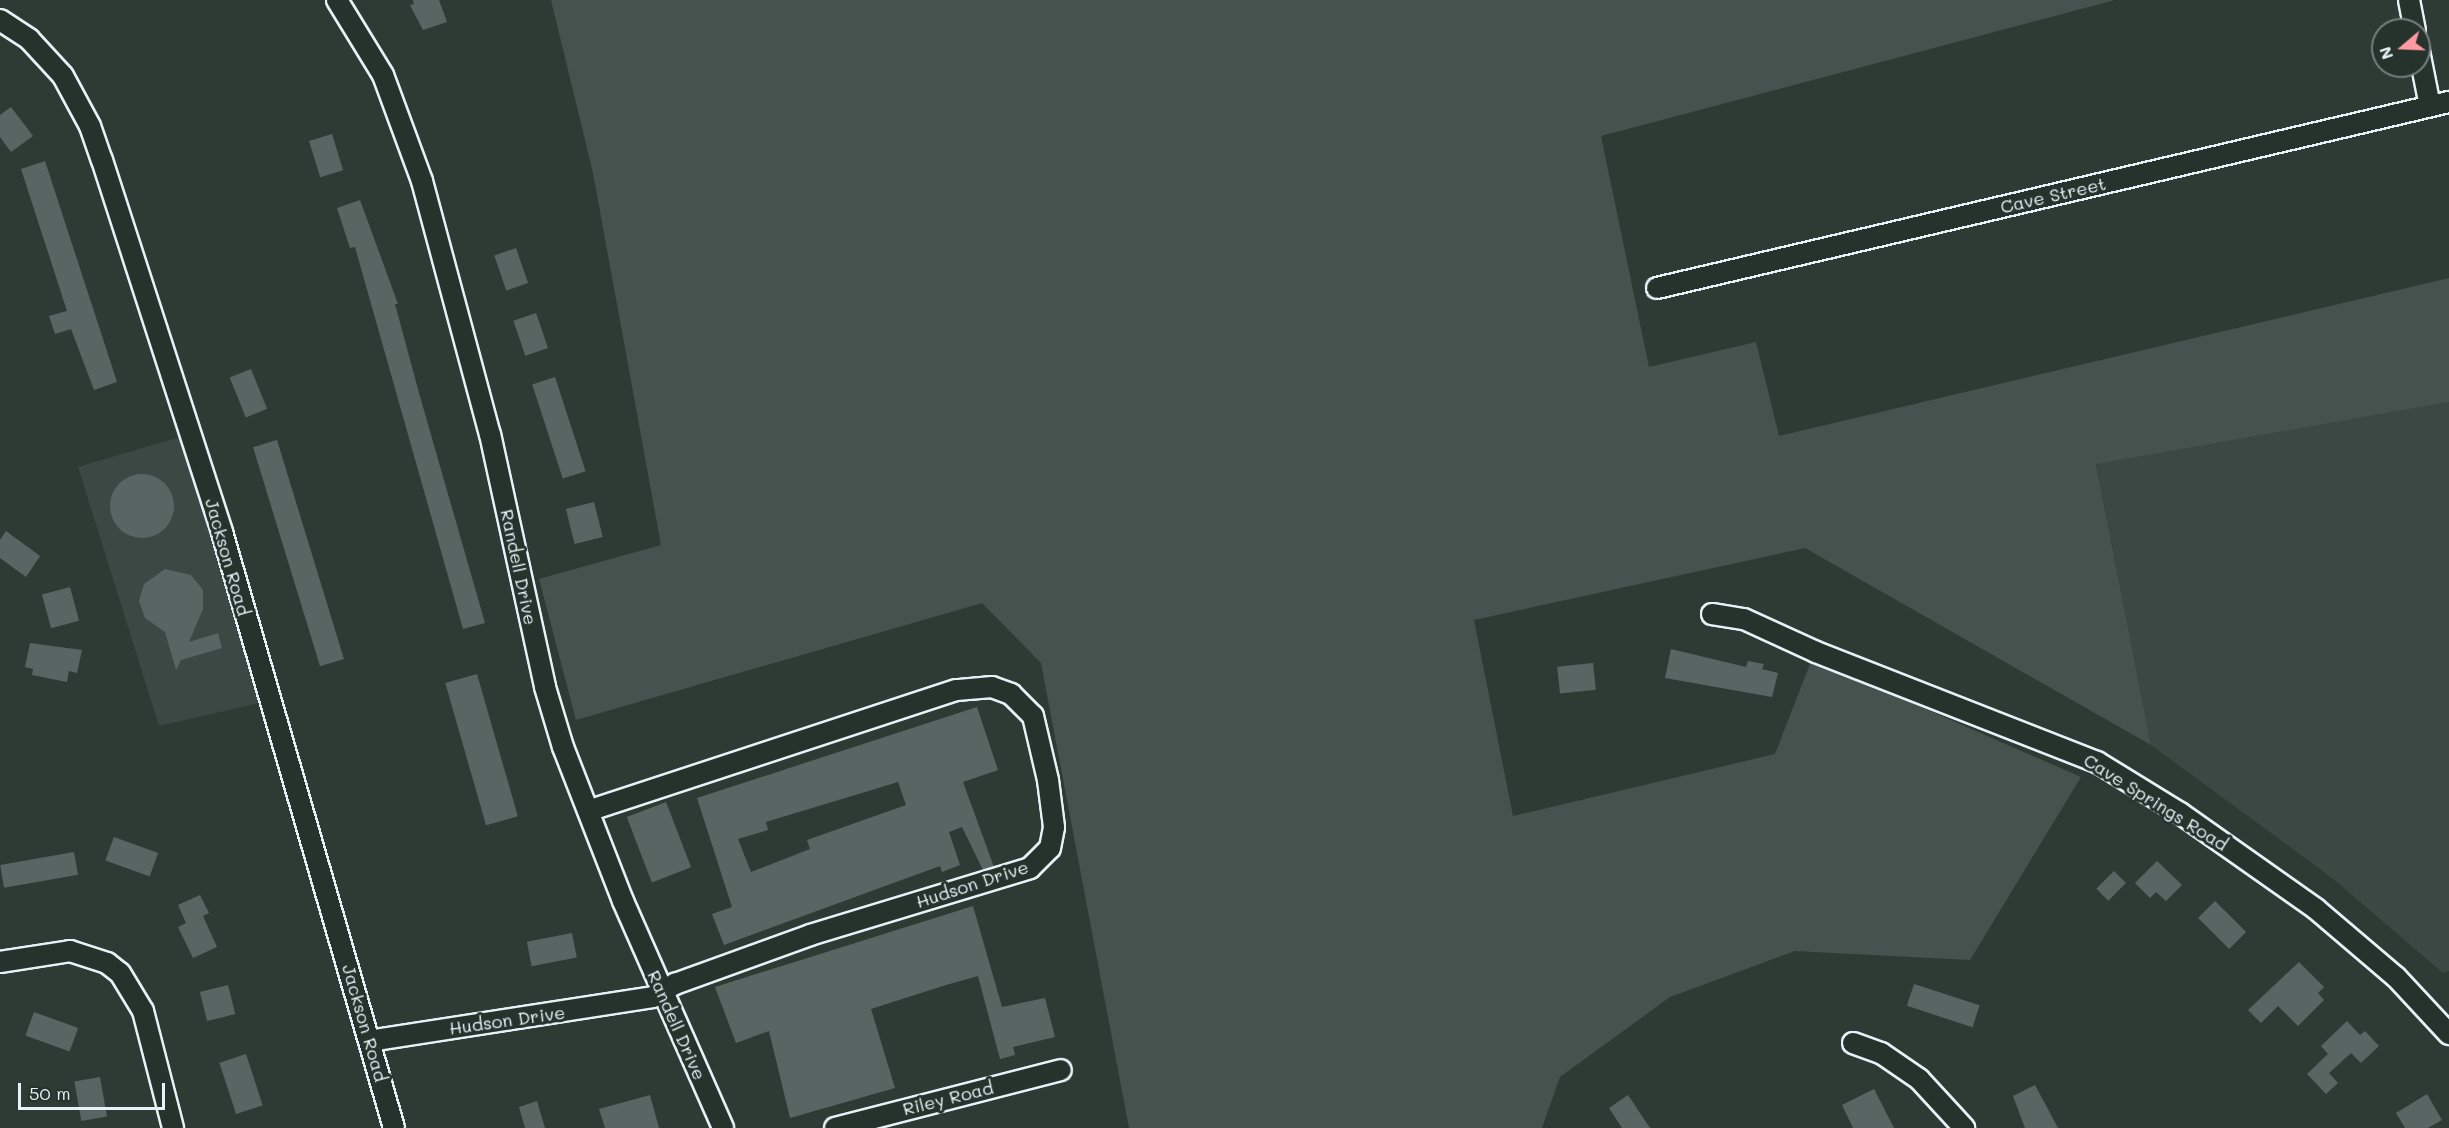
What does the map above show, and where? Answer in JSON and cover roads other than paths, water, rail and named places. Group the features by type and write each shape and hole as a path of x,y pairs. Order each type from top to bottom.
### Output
{"street":[{"name":"Randell Drive","path":"337,0 383,75 422,181 490,434 544,687 589,811 662,992 723,1128"},
{"path":"2409,0 2413,18"},
{"name":"Jackson Road","path":"0,20 29,39 63,76 90,126 222,532 394,1128"},
{"path":"2429,78 2439,104"},
{"name":"Cave Street","path":"1657,288 2439,104"},
{"name":"Cave Springs Road","path":"1712,614 1744,619 1816,652 2097,762 2180,813 2316,909 2382,964 2449,1034"},
{"name":"Hudson Drive","path":"369,1041 642,1000 810,935 1030,868 1050,848 1054,827 1048,780 1034,716 1011,694 992,687 956,690 589,811"},
{"path":"0,962 70,951 107,963 120,973 143,1011 173,1128"},
{"path":"1853,1043 1881,1053 1918,1079 1964,1128"},
{"name":"Riley Road","path":"835,1128 1061,1070"}]}
